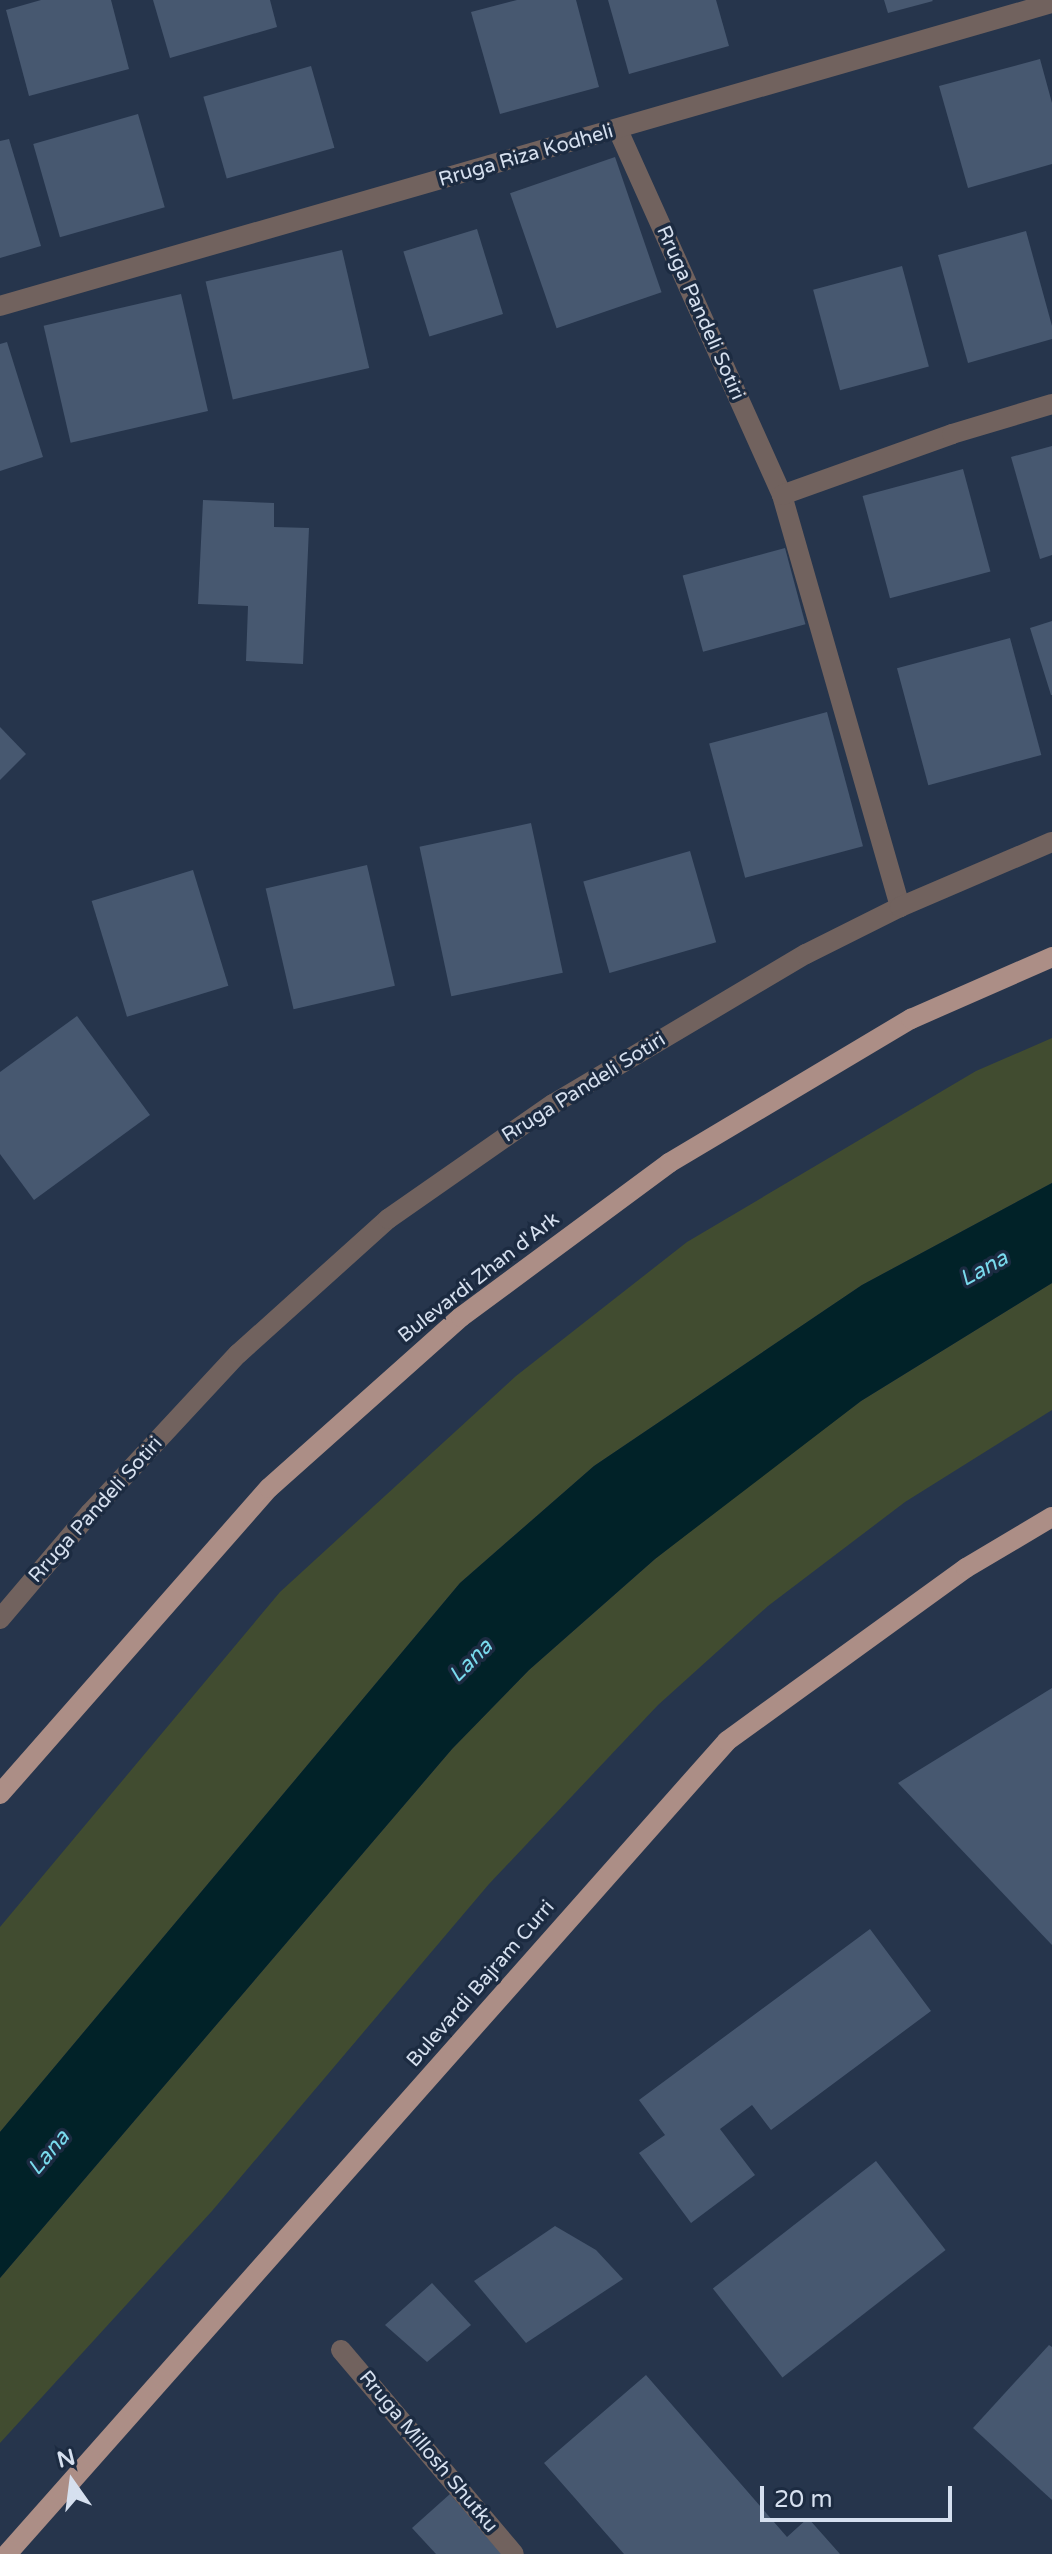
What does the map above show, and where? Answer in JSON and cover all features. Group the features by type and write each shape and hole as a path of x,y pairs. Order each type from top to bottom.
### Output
{"main road":[{"name":"Bulevardi Zhan d'Ark","path":"0,1794 269,1488 461,1317 669,1163 911,1019 1052,957"},
{"name":"Bulevardi Bajram Curri","path":"7,2554 727,1741 966,1568 1052,1517"}],"street":[{"name":"Rruga Riza Kodheli","path":"0,306 1052,3"},
{"name":"Rruga Pandeli Sotiri","path":"0,1619 90,1513 238,1354 388,1219 553,1104 806,954 900,907 782,495 618,130"},
{"path":"782,495 952,434 1052,404"},
{"path":"900,907 1052,842"},
{"name":"Rruga Millosh Shutku","path":"341,2350 514,2554"}],"shaded area":[{"path":"1052,1038 1052,1183 862,1285 594,1466 460,1583 0,2132 0,1927 280,1592 516,1376 687,1242 976,1071"},
{"path":"1052,1283 1052,1410 905,1502 768,1606 658,1705 489,1884 212,2211 0,2443 0,2278 452,1749 529,1670 655,1559 744,1489 861,1401"}],"water":[{"name":"Lana","path":"1052,1183 1052,1283 861,1401 655,1559 529,1670 452,1749 0,2278 0,2132 460,1583 594,1466 862,1285"}],"building":[{"path":"41,0 111,0 129,69 29,96 6,10"},
{"path":"153,0 270,0 277,27 170,58"},
{"path":"517,0 576,0 599,87 500,114 471,12"},
{"path":"608,0 716,0 729,46 629,74"},
{"path":"884,0 932,0 933,1 888,13"},
{"path":"1040,59 1052,103 1052,164 968,188 939,86"},
{"path":"311,66 334,148 227,179 203,97"},
{"path":"138,114 165,207 60,237 33,144"},
{"path":"9,139 41,246 0,258 0,141"},
{"path":"615,157 662,292 557,328 510,193"},
{"path":"477,229 503,314 429,337 403,252"},
{"path":"1026,231 1052,326 1052,339 968,363 938,255"},
{"path":"342,250 369,368 233,399 206,281"},
{"path":"902,266 929,366 840,390 813,290"},
{"path":"181,294 208,411 71,443 44,326"},
{"path":"7,342 43,457 0,471 0,344"},
{"path":"1052,446 1052,555 1040,559 1011,457"},
{"path":"963,469 990,571 890,598 863,496"},
{"path":"203,500 274,503 274,527 309,528 303,664 246,661 248,606 198,604"},
{"path":"785,548 805,624 703,652 683,575"},
{"path":"1052,621 1052,695 1051,695 1030,628"},
{"path":"1010,638 1041,755 928,785 897,668"},
{"path":"827,712 863,846 745,878 709,744"},
{"path":"0,727 26,754 0,780"},
{"path":"531,823 563,973 451,996 419,847"},
{"path":"690,851 716,942 609,973 583,882"},
{"path":"367,865 395,986 294,1009 266,888"},
{"path":"193,870 228,986 127,1017 92,901"},
{"path":"77,1016 150,1115 34,1200 0,1154 0,1072"},
{"path":"1052,1688 1052,1945 898,1783"},
{"path":"870,1929 931,2011 771,2130 752,2105 720,2129 755,2175 691,2223 639,2153 665,2135 639,2100"},
{"path":"876,2161 946,2250 782,2377 713,2288"},
{"path":"555,2226 596,2250 623,2279 526,2343 474,2281"},
{"path":"432,2283 471,2325 427,2362 385,2325"},
{"path":"1049,2345 1052,2347 1052,2500 973,2428"},
{"path":"646,2375 787,2537 808,2518 840,2554 624,2554 544,2463"},
{"path":"450,2494 502,2554 436,2554 412,2528"}]}
